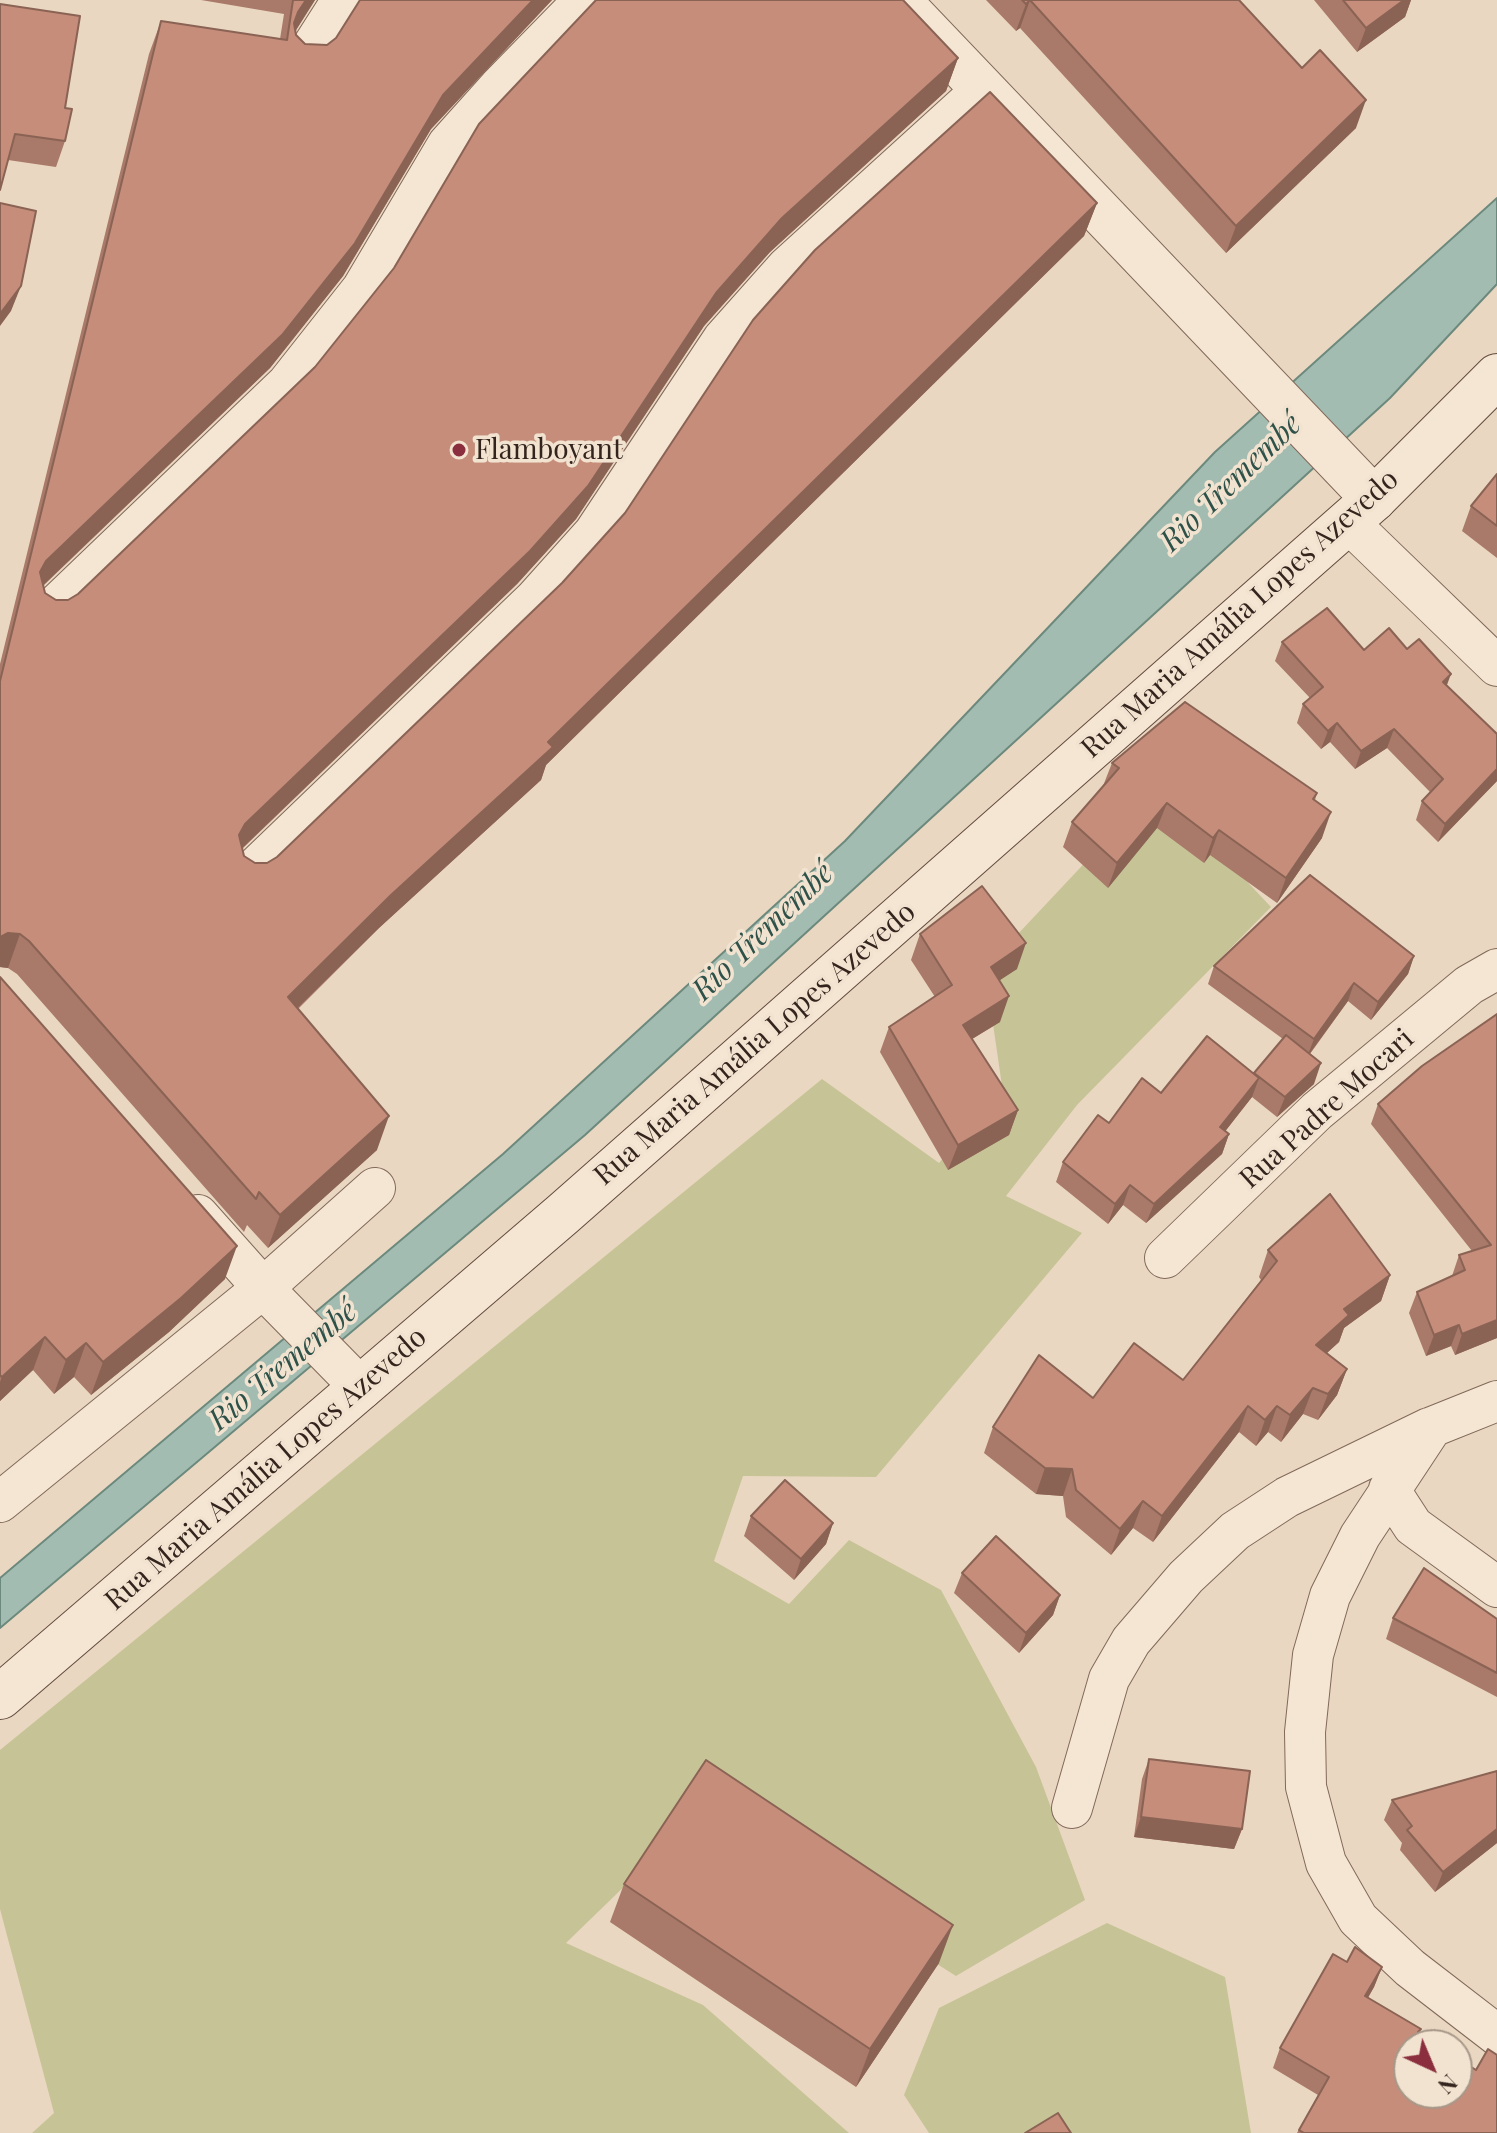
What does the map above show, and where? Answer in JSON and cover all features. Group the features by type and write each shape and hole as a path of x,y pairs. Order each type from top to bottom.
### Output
{"main road":[{"path":"898,0 1319,439 1361,510"},
{"name":"Rua Maria Amália Lopes Azevedo","path":"0,1697 351,1376 1361,510 1497,376"}],"street":[{"path":"305,58 342,0"},
{"path":"50,611 287,384 362,289 448,144 584,0"},
{"path":"249,874 534,600 594,533 723,339 787,267 983,89"},
{"path":"1361,510 1497,666"},
{"name":"Rua Padre Mocari","path":"1165,1258 1317,1111 1469,985 1497,969"},
{"path":"0,1502 263,1288 375,1188"},
{"path":"179,1193 263,1288 351,1376"},
{"path":"1072,1808 1109,1679 1131,1641 1186,1577 1235,1531 1287,1497 1432,1427 1497,1401"},
{"path":"1432,1427 1360,1536 1330,1596 1313,1655 1305,1732 1306,1787 1326,1863 1358,1919 1410,1968 1497,2035"},
{"path":"1389,1489 1413,1526 1497,1587"}],"shaded area":[{"path":"1157,786 1271,907 1077,1105 1006,1196 1082,1233 876,1477 743,1476 714,1561 789,1604 849,1540 941,1590 1036,1767 1085,1900 956,1976 699,1814 566,1943 703,2005 849,2133 32,2133 54,2113 0,1909 0,1750 822,1079 939,1163 1002,1086 985,969"},
{"path":"1107,1923 1225,1977 1251,2133 929,2133 904,2095 939,2008"}],"water":[{"name":"Rio Tremembé","path":"1497,198 1497,284 1390,398 585,1135 0,1628 0,1578 503,1154 845,841 1215,452"}],"building":[{"name":"Flamboyant","path":"293,0 306,0 294,23 296,35 305,44 327,45 336,38 360,0 533,0 443,95 355,243 282,335 46,561 40,572 45,593 56,600 68,600 78,594 315,367 394,268 479,124 596,0 903,0 958,58 782,218 716,293 588,486 530,551 245,824 239,835 244,856 255,863 267,863 277,857 562,583 625,513 753,320 815,250 990,92 1097,203 548,742 553,747 391,895 288,997 389,1116 280,1215 259,1192 256,1199 29,941 20,934 8,933 0,937 0,681 161,21 287,40"},
{"path":"1030,0 1239,0 1302,68 1320,50 1366,100 1236,226"},
{"path":"1343,0 1404,0 1366,28"},
{"path":"0,4 80,16 65,108 72,109 65,141 15,134 0,190"},
{"path":"0,203 36,211 21,286 0,314"},
{"path":"1497,474 1497,526 1471,506"},
{"path":"1327,608 1364,650 1389,628 1407,649 1419,639 1451,674 1443,682 1497,734 1497,769 1445,824 1422,801 1443,779 1394,729 1361,751 1337,723 1328,731 1303,704 1323,687 1282,642"},
{"path":"1185,702 1317,793 1313,799 1331,812 1286,878 1219,830 1213,838 1167,803 1117,863 1072,822 1119,768 1112,763"},
{"path":"1310,875 1414,956 1378,1002 1354,983 1314,1039 1214,966"},
{"path":"982,886 1026,943 991,967 1009,996 963,1025 1018,1110 958,1145 889,1027 952,985 920,934"},
{"path":"0,977 237,1246 181,1298 103,1362 86,1343 66,1360 45,1337 2,1377 0,1375"},
{"path":"1497,1014 1497,1320 1462,1334 1459,1325 1434,1335 1417,1292 1465,1270 1459,1255 1491,1245 1378,1104 1422,1066"},
{"path":"1286,1035 1321,1063 1285,1097 1254,1073"},
{"path":"1207,1036 1259,1078 1220,1127 1229,1134 1154,1204 1130,1185 1115,1204 1063,1162 1098,1115 1109,1123 1142,1078 1161,1093"},
{"path":"1330,1194 1390,1275 1344,1309 1349,1315 1316,1345 1347,1369 1328,1394 1313,1388 1290,1415 1277,1406 1265,1420 1248,1406 1162,1516 1143,1501 1120,1529 1076,1490 1072,1469 1045,1468 993,1427 1039,1355 1093,1398 1134,1343 1183,1380 1277,1261 1268,1250"},
{"path":"785,1480 833,1523 801,1559 751,1516"},
{"path":"996,1536 1060,1595 1026,1633 962,1573"},
{"path":"1424,1568 1497,1619 1497,1673 1393,1618"},
{"path":"1149,1759 1250,1771 1242,1829 1141,1817"},
{"path":"706,1760 953,1925 870,2049 624,1884"},
{"path":"1497,1771 1497,1829 1443,1872 1407,1830 1412,1826 1392,1800"},
{"path":"1355,1947 1382,1967 1365,1996 1421,2029 1393,2029 1393,2109 1473,2109 1473,2068 1476,2070 1488,2049 1497,2055 1497,2133 1304,2133 1299,2130 1329,2077 1280,2048 1333,1954 1347,1962"},
{"path":"1058,2113 1071,2133 1025,2133"}],"place":[{"name":"Flamboyant","path":"459,450"}]}
